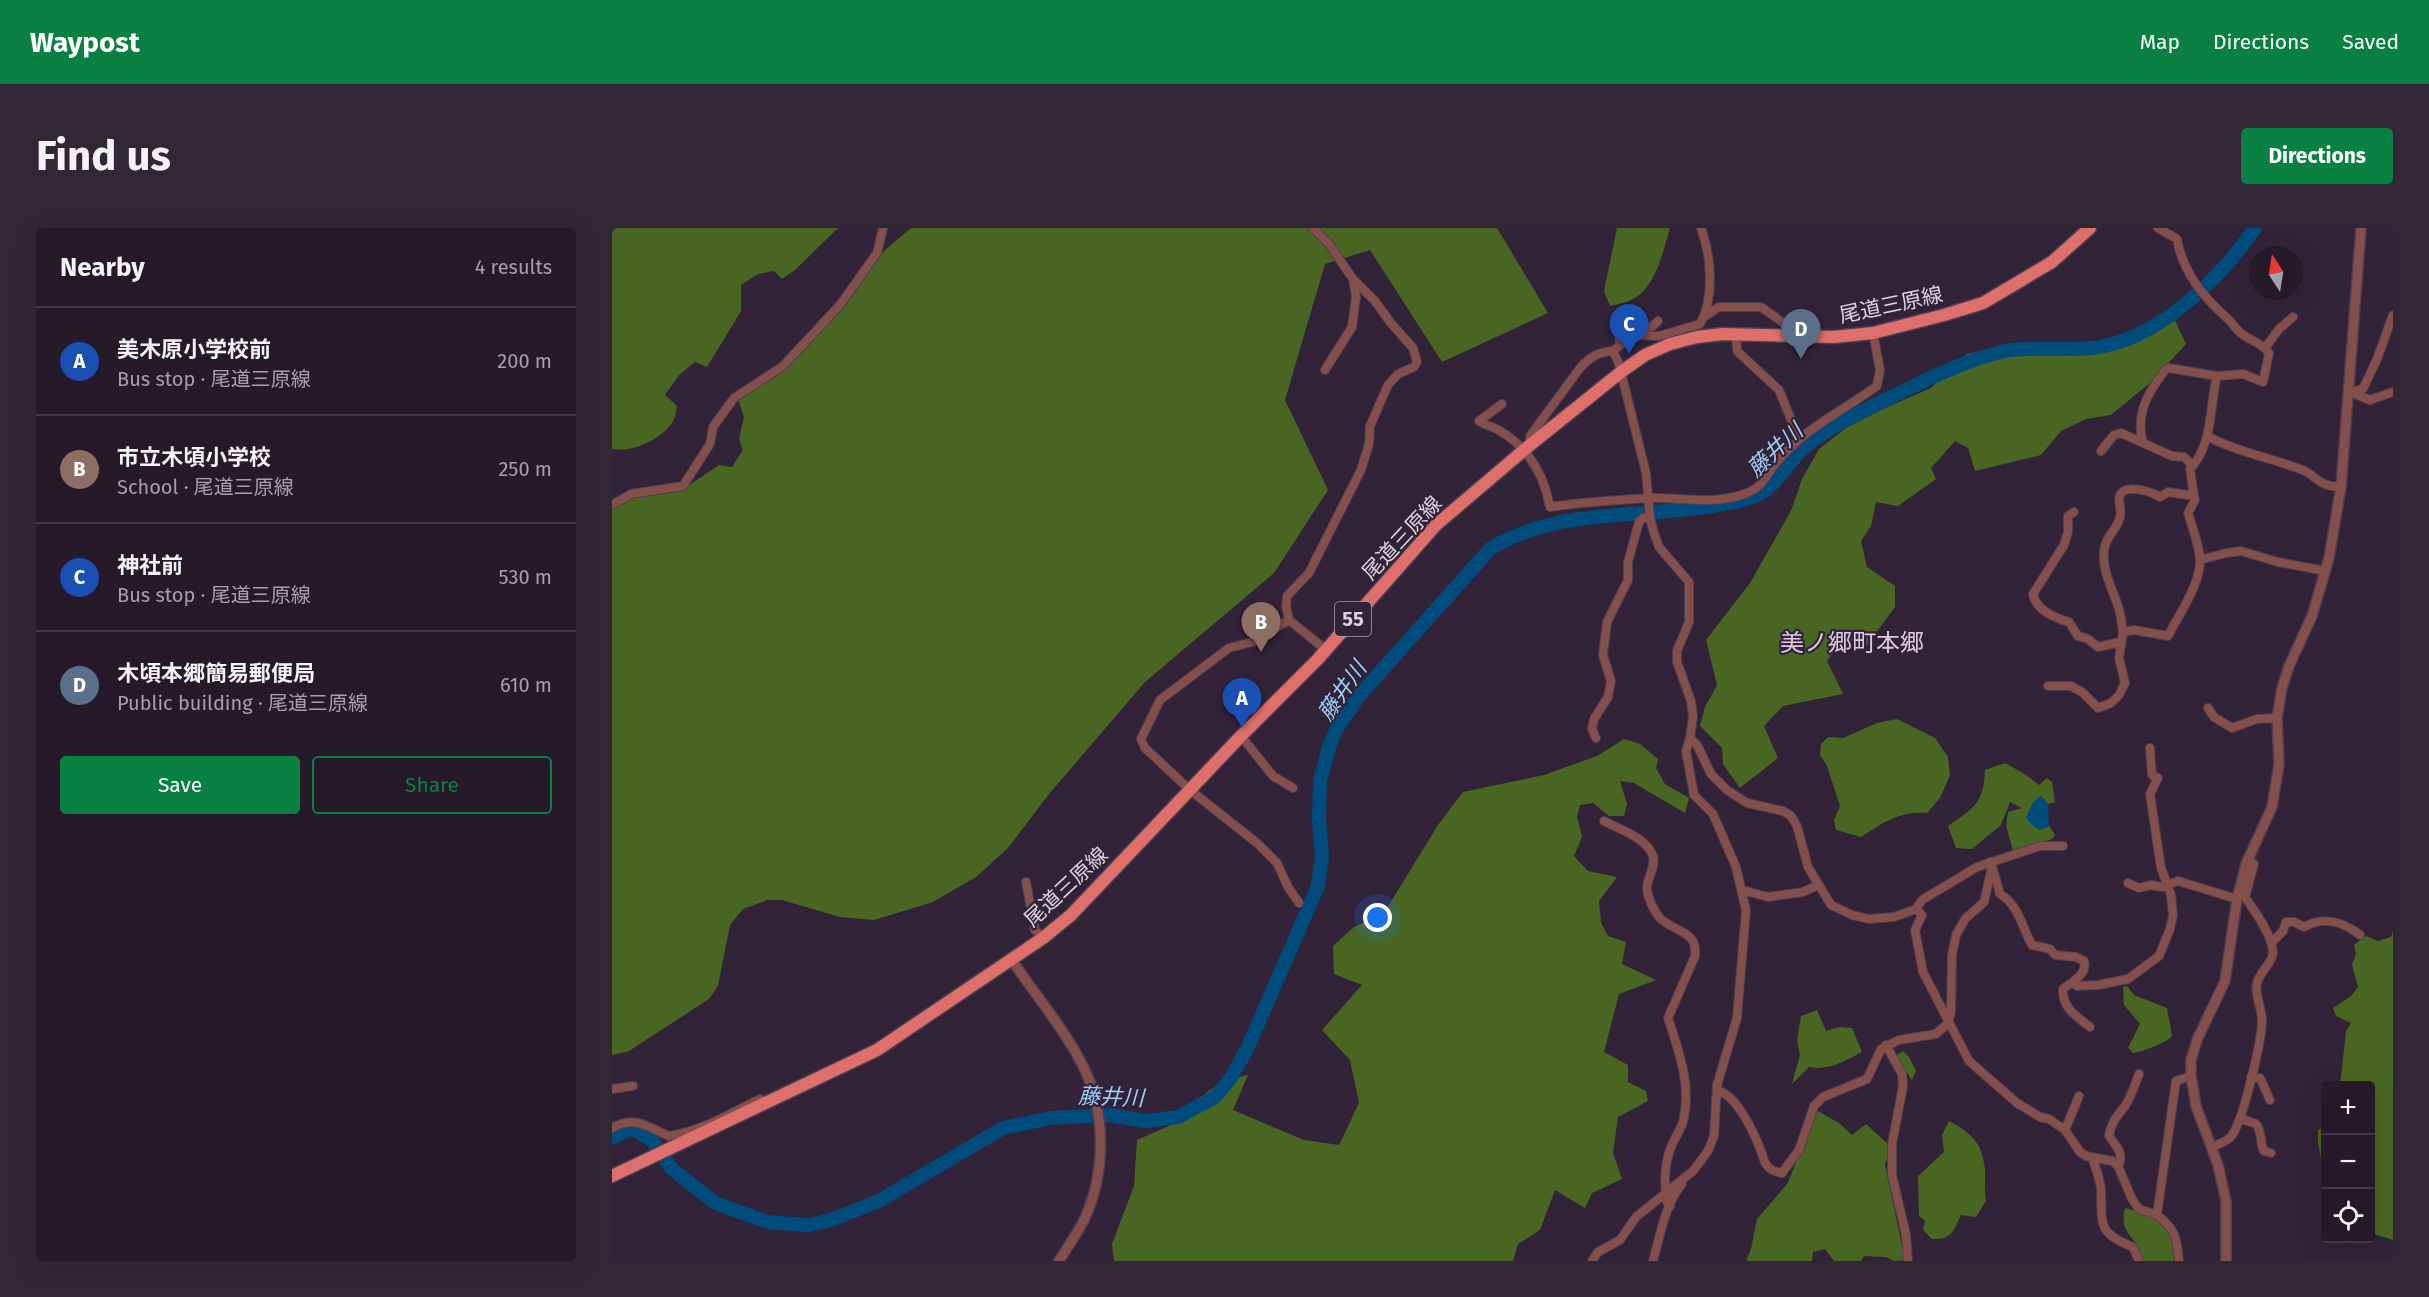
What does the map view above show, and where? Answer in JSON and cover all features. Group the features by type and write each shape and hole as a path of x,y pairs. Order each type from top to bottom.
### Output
{"main road":[{"name":"尾道三原線","path":"612,1176 877,1050 1044,938 1071,915 1326,650 1436,525 1527,448 1645,355 1670,344 1697,337 1737,334 1833,338 1873,333 1944,315 1983,303 2052,262 2090,228"}],"street":[{"path":"612,505 631,495 683,486 710,444 713,427 734,398 783,366 840,305 877,253 883,228"},
{"path":"1313,228 1329,244 1353,279 1375,301 1413,348 1417,362 1414,367 1398,374 1388,385 1370,426 1369,444 1361,470 1309,573 1287,596 1286,607 1289,620 1326,650"},
{"path":"1527,448 1530,436 1589,358 1603,351 1613,351 1623,343 1641,335 1659,336 1700,324 1705,316 1710,278 1707,246 1701,228"},
{"path":"2143,443 2139,427 2143,405 2151,388 2166,369 2217,376 2242,374 2263,382 2269,353 2241,333 2211,304 2181,257 2177,239 2158,228"},
{"path":"2226,1261 2226,1200 2212,1147 2196,1106 2191,1059 2197,1040 2225,981 2237,899 2248,858 2272,807 2279,764 2277,718 2289,666 2312,616 2325,571 2341,487 2361,228"},
{"path":"1325,370 1352,327 1356,297 1353,279"},
{"path":"1705,316 1719,307 1761,307 1785,324 1786,336"},
{"path":"2362,394 2393,315"},
{"path":"2265,348 2278,329 2293,317"},
{"path":"1592,1261 1598,1252 1620,1240 1636,1217 1699,1164 1714,1136 1717,1085 1737,1018 1746,930 1746,910 1736,867 1713,814 1694,795 1686,751 1693,717 1691,701 1677,662 1677,651 1689,622 1689,582 1659,547 1650,518 1646,473 1621,372 1613,351 1615,342 1630,333 1653,327 1658,321"},
{"path":"1502,404 1479,421 1527,448 1545,485 1550,507 1590,501 1649,498 1723,500 1749,493 1763,485 1774,465 1813,426 1877,386 1880,370 1873,333"},
{"path":"1737,334 1737,351 1779,390 1799,440"},
{"path":"2123,632 2134,630 2168,636 2180,611 2189,601 2200,560 2188,513 2195,500 2190,469 2207,436 2212,408 2211,396 2217,376"},
{"path":"2350,392 2362,394 2370,400 2393,392"},
{"path":"2101,451 2114,435 2121,433 2172,456 2184,456 2193,466"},
{"path":"2207,436 2236,450 2302,470 2317,482 2341,487"},
{"path":"2048,686 2071,686 2082,692 2098,708 2111,703 2119,695 2125,683 2118,658 2123,632 2118,608 2108,583 2104,551 2108,537 2121,515 2119,499 2121,494 2127,490 2135,489 2149,491 2160,497 2168,492 2194,496"},
{"path":"2074,512 2068,516 2068,532 2064,545 2033,594 2034,600 2055,618 2069,622 2078,636 2088,639 2098,647 2120,642"},
{"path":"1596,738 1592,729 1594,719 1608,697 1611,681 1603,655 1607,622 1628,580 1628,562 1639,522 1643,518 1650,518"},
{"path":"2200,560 2241,551 2278,562 2325,571"},
{"path":"1289,620 1252,642 1229,648 1160,700 1141,739 1145,748 1190,790 1225,815 1277,863 1299,903"},
{"path":"2208,708 2214,717 2232,728 2257,719 2277,718"},
{"path":"1241,736 1273,776 1293,788"},
{"path":"1690,738 1697,745 1711,774 1727,790 1747,802 1783,811 1791,816 1797,826 1814,887 1831,905 1852,915 1869,918 1894,916 1916,909 1922,900 1952,879 2040,846 2063,846"},
{"path":"2073,982 2078,986 2098,985 2128,979 2159,956 2173,915 2168,885 2161,868 2152,816 2150,794 2158,778 2152,775 2150,748"},
{"path":"1604,821 1642,842 1653,855 1653,867 1647,888 1656,913 1660,919 1693,939 1696,947 1695,956 1668,1018 1681,1056 1686,1083 1683,1122 1671,1146 1664,1172 1670,1206"},
{"path":"2212,1147 2229,1139 2240,1118 2262,1020 2256,983 2273,956 2271,944 2261,922 2245,897 2254,864 2248,858"},
{"path":"1718,1091 1733,1098 1767,1166 1775,1172 1782,1173 1799,1150 1814,1106 1823,1097 1867,1079 1881,1049 1886,1045 1899,1040 1936,1034 1948,1023 1951,1012 1952,955 1956,935 1965,919 1984,902 1991,865"},
{"path":"1991,865 2001,894 2011,900 2020,924 2032,945 2050,949 2055,955 2076,957 2084,961 2086,966 2084,972 2063,989 2062,997 2068,1009 2090,1027"},
{"path":"1808,867 1831,905"},
{"path":"2128,884 2139,888 2151,885 2162,887 2178,881 2237,899"},
{"path":"1026,882 1035,930 1044,938"},
{"path":"1742,890 1768,897 1803,892 1814,887"},
{"path":"1916,909 1922,915 1915,930 1923,972 1969,1061 2017,1103 2040,1118 2049,1119 2064,1130 2080,1152 2112,1161 2118,1166 2132,1199 2139,1209 2157,1215 2169,1225 2177,1239 2180,1261"},
{"path":"2271,944 2283,931 2286,922 2294,922 2304,927 2316,920 2346,923 2360,935"},
{"path":"1011,959 1083,1066 1095,1101 1100,1139 1098,1178 1085,1218 1059,1261"},
{"path":"1886,1045 1902,1074 1903,1086 1892,1144 1892,1175 1906,1235 1908,1261"},
{"path":"2118,1166 2121,1160 2120,1152 2109,1136 2110,1128 2117,1114 2126,1105 2139,1074"},
{"path":"2157,1215 2176,1081 2191,1076"},
{"path":"2251,1077 2260,1078 2270,1101"},
{"path":"612,1089 633,1086"},
{"path":"2064,1130 2079,1096"},
{"path":"612,1128 628,1121 638,1122 669,1136 681,1134 760,1099 767,1102"},
{"path":"2240,1118 2256,1124 2263,1137 2261,1145 2264,1151 2271,1153"},
{"path":"2092,1157 2101,1186 2100,1207 2105,1230 2114,1239 2133,1247 2139,1261"},
{"path":"1653,1261 1670,1206 1676,1192 1687,1178 1686,1176"}],"green space":[{"path":"612,228 838,228 795,270 782,279 774,271 758,274 741,285 741,311 707,367 695,362 679,375 665,395 677,406 672,422 653,440 620,450 612,449"},
{"path":"911,228 1497,228 1548,313 1442,362 1370,250 1325,264 1285,400 1328,490 1274,573 1145,682 1049,794 1008,848 976,877 933,902 874,920 840,917 782,900 767,900 743,909 730,925 718,986 709,999 629,1051 612,1055 612,509 635,497 682,490 719,465 732,467 743,450 739,439 744,417 738,399 786,369 837,314 884,251"},
{"path":"1617,228 1670,228 1658,268 1648,286 1633,299 1610,306 1604,291"},
{"path":"2173,316 2186,344 2150,383 2111,415 2086,419 2061,431 2041,455 1975,471 1968,448 1955,441 1931,468 1936,479 1898,506 1876,502 1871,526 1861,541 1867,567 1895,586 1895,607 1865,648 1840,643 1827,661 1843,694 1783,706 1764,726 1778,758 1740,788 1723,764 1722,748 1700,726 1705,707 1717,685 1706,640 1750,583 1791,511 1802,479 1819,449 1846,428 1931,388 1967,354 2014,344 2134,341"},
{"path":"1897,719 1935,738 1948,757 1950,775 1940,798 1927,813 1900,816 1861,837 1836,830 1834,820 1840,806 1827,766 1820,755 1821,744 1828,737 1843,738 1877,723"},
{"path":"1624,739 1640,744 1658,759 1656,768 1665,784 1689,798 1685,813 1634,783 1620,781 1627,804 1624,816 1609,816 1593,803 1580,805 1577,816 1582,837 1574,856 1588,871 1617,877 1599,901 1601,923 1608,936 1626,942 1622,964 1656,980 1619,994 1604,1052 1628,1065 1628,1082 1646,1091 1648,1101 1618,1117 1613,1153 1622,1179 1592,1193 1585,1208 1555,1190 1540,1230 1518,1244 1513,1261 1114,1261 1112,1244 1134,1186 1137,1140 1187,1118 1206,1093 1225,1080 1248,1075 1233,1110 1304,1140 1339,1145 1359,1103 1350,1060 1322,1030 1362,985 1334,974 1333,946 1354,927 1384,913 1438,825 1463,792 1544,775 1597,756"},
{"path":"2005,763 2039,785 2047,778 2052,782 2055,802 2048,804 2041,796 2032,804 2040,830 2049,826 2055,835 2052,839 2013,851 2006,825 2008,812 2022,808 2010,802 2001,825 1972,849 1956,848 1948,826 1976,804 1982,790 1985,770"},
{"path":"2393,931 2393,1240 2375,1234 2375,1081 2340,1081 2346,1031 2351,1023 2336,1016 2333,1008 2351,996 2358,987 2352,965 2356,954 2354,945 2366,936 2378,941 2391,937"},
{"path":"2127,986 2134,995 2167,1008 2172,1036 2169,1039 2154,1047 2133,1053 2128,1048 2140,1024 2124,1005 2123,987"},
{"path":"1817,1010 1826,1031 1840,1027 1852,1028 1862,1052 1843,1062 1823,1068 1809,1067 1792,1084 1800,1055 1797,1040 1801,1016"},
{"path":"1903,1051 1916,1071 1912,1080 1897,1055"},
{"path":"1816,1110 1839,1123 1852,1135 1866,1124 1891,1147 1885,1165 1905,1260 1894,1261 1886,1257 1864,1256 1861,1261 1834,1261 1825,1249 1813,1252 1812,1261 1746,1261 1757,1219 1788,1183"},
{"path":"1949,1121 1967,1132 1980,1148 1985,1167 1986,1201 1976,1217 1961,1215 1948,1236 1932,1239 1923,1230 1925,1221 1919,1216 1918,1176 1944,1152 1942,1135"},
{"path":"2321,1128 2321,1158 2318,1144 2318,1130"},
{"path":"2125,1208 2156,1218 2162,1223 2171,1237 2175,1261 2143,1261 2138,1246 2124,1225"}],"water":[{"path":"2041,796 2048,804 2049,826 2040,830 2026,818 2032,804"}],"waterway":[{"name":"藤井川","path":"612,1138 632,1128 652,1140 671,1168 715,1203 767,1222 808,1225 831,1220 879,1201 1003,1128 1051,1118 1110,1115 1146,1121 1178,1117 1215,1097 1231,1078 1248,1047 1318,886 1322,856 1319,820 1320,781 1328,750 1337,728 1359,696 1490,549 1520,534 1551,525 1617,515 1718,505 1750,498 1774,483 1806,446 1829,430 1866,409 1953,368 2005,351 2091,348 2115,343 2139,334 2162,321 2205,287 2241,248 2255,228"}],"place":[{"name":"神社前","path":"1629,354"},
{"name":"木頃本郷簡易郵便局","path":"1801,359"},
{"name":"市立木頃小学校","path":"1261,652"},
{"name":"美木原小学校前","path":"1242,728"}],"district":[{"name":"美ノ郷町本郷","path":"1852,643"}]}
